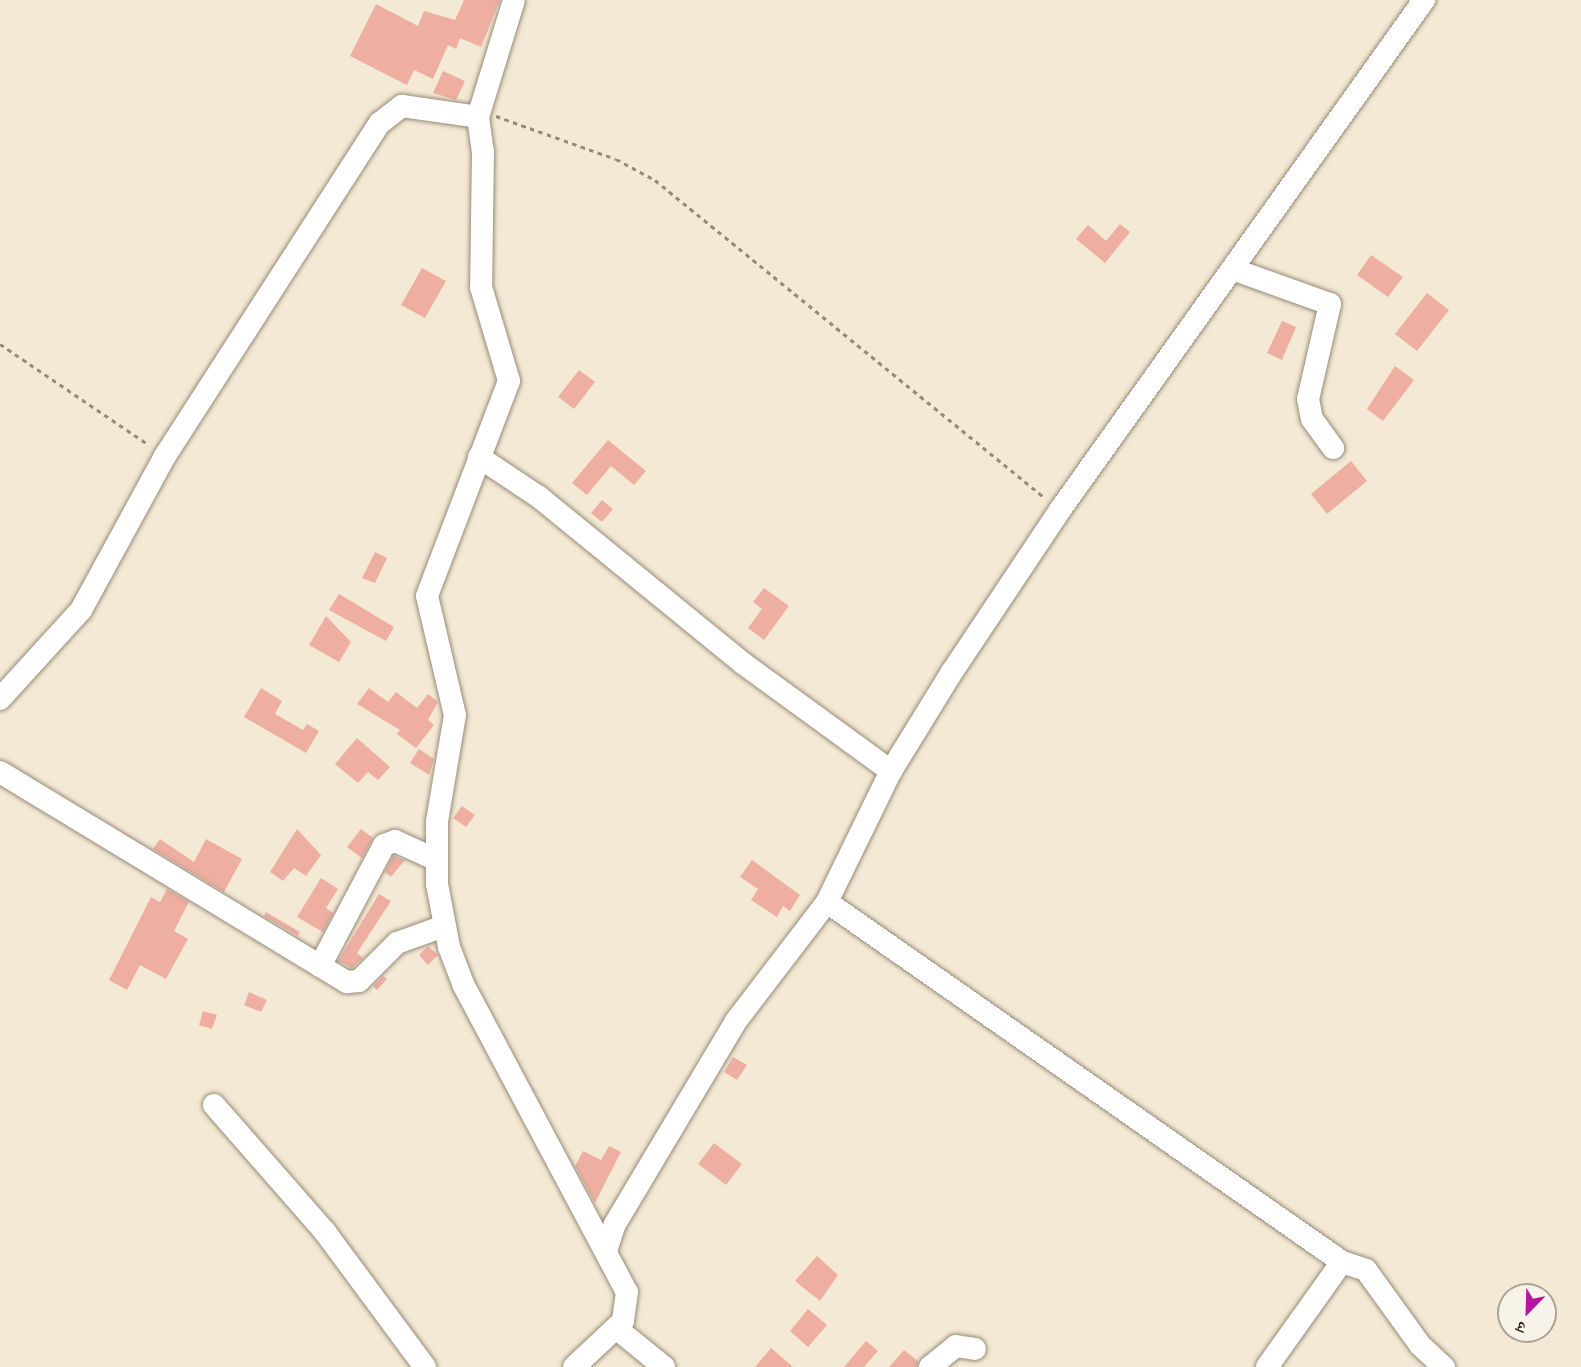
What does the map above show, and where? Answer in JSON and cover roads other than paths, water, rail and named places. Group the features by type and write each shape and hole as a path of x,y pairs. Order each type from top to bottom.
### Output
{"street":[{"path":"514,0 480,114 483,151 481,287 510,370 426,604 455,715 437,821 437,860 444,926 456,968 501,1062 606,1251 629,1299 616,1328 573,1367"},
{"path":"606,1251 615,1224 736,1022 827,902 891,771 1060,510 1239,264 1424,0"},
{"path":"0,699 81,610 165,456 387,115 413,105 480,114"},
{"path":"1239,264 1330,304 1308,399 1312,419 1333,448"},
{"path":"479,458 539,497 744,664 891,771"},
{"path":"0,772 353,984 397,943 444,926"},
{"path":"320,966 384,845 395,841 437,860"},
{"path":"827,902 1342,1262 1366,1270 1420,1345 1444,1367"},
{"path":"214,1105 325,1232 425,1367"},
{"path":"1268,1367 1342,1262"},
{"path":"616,1328 664,1367"},
{"path":"930,1367 957,1346 975,1349"}]}
